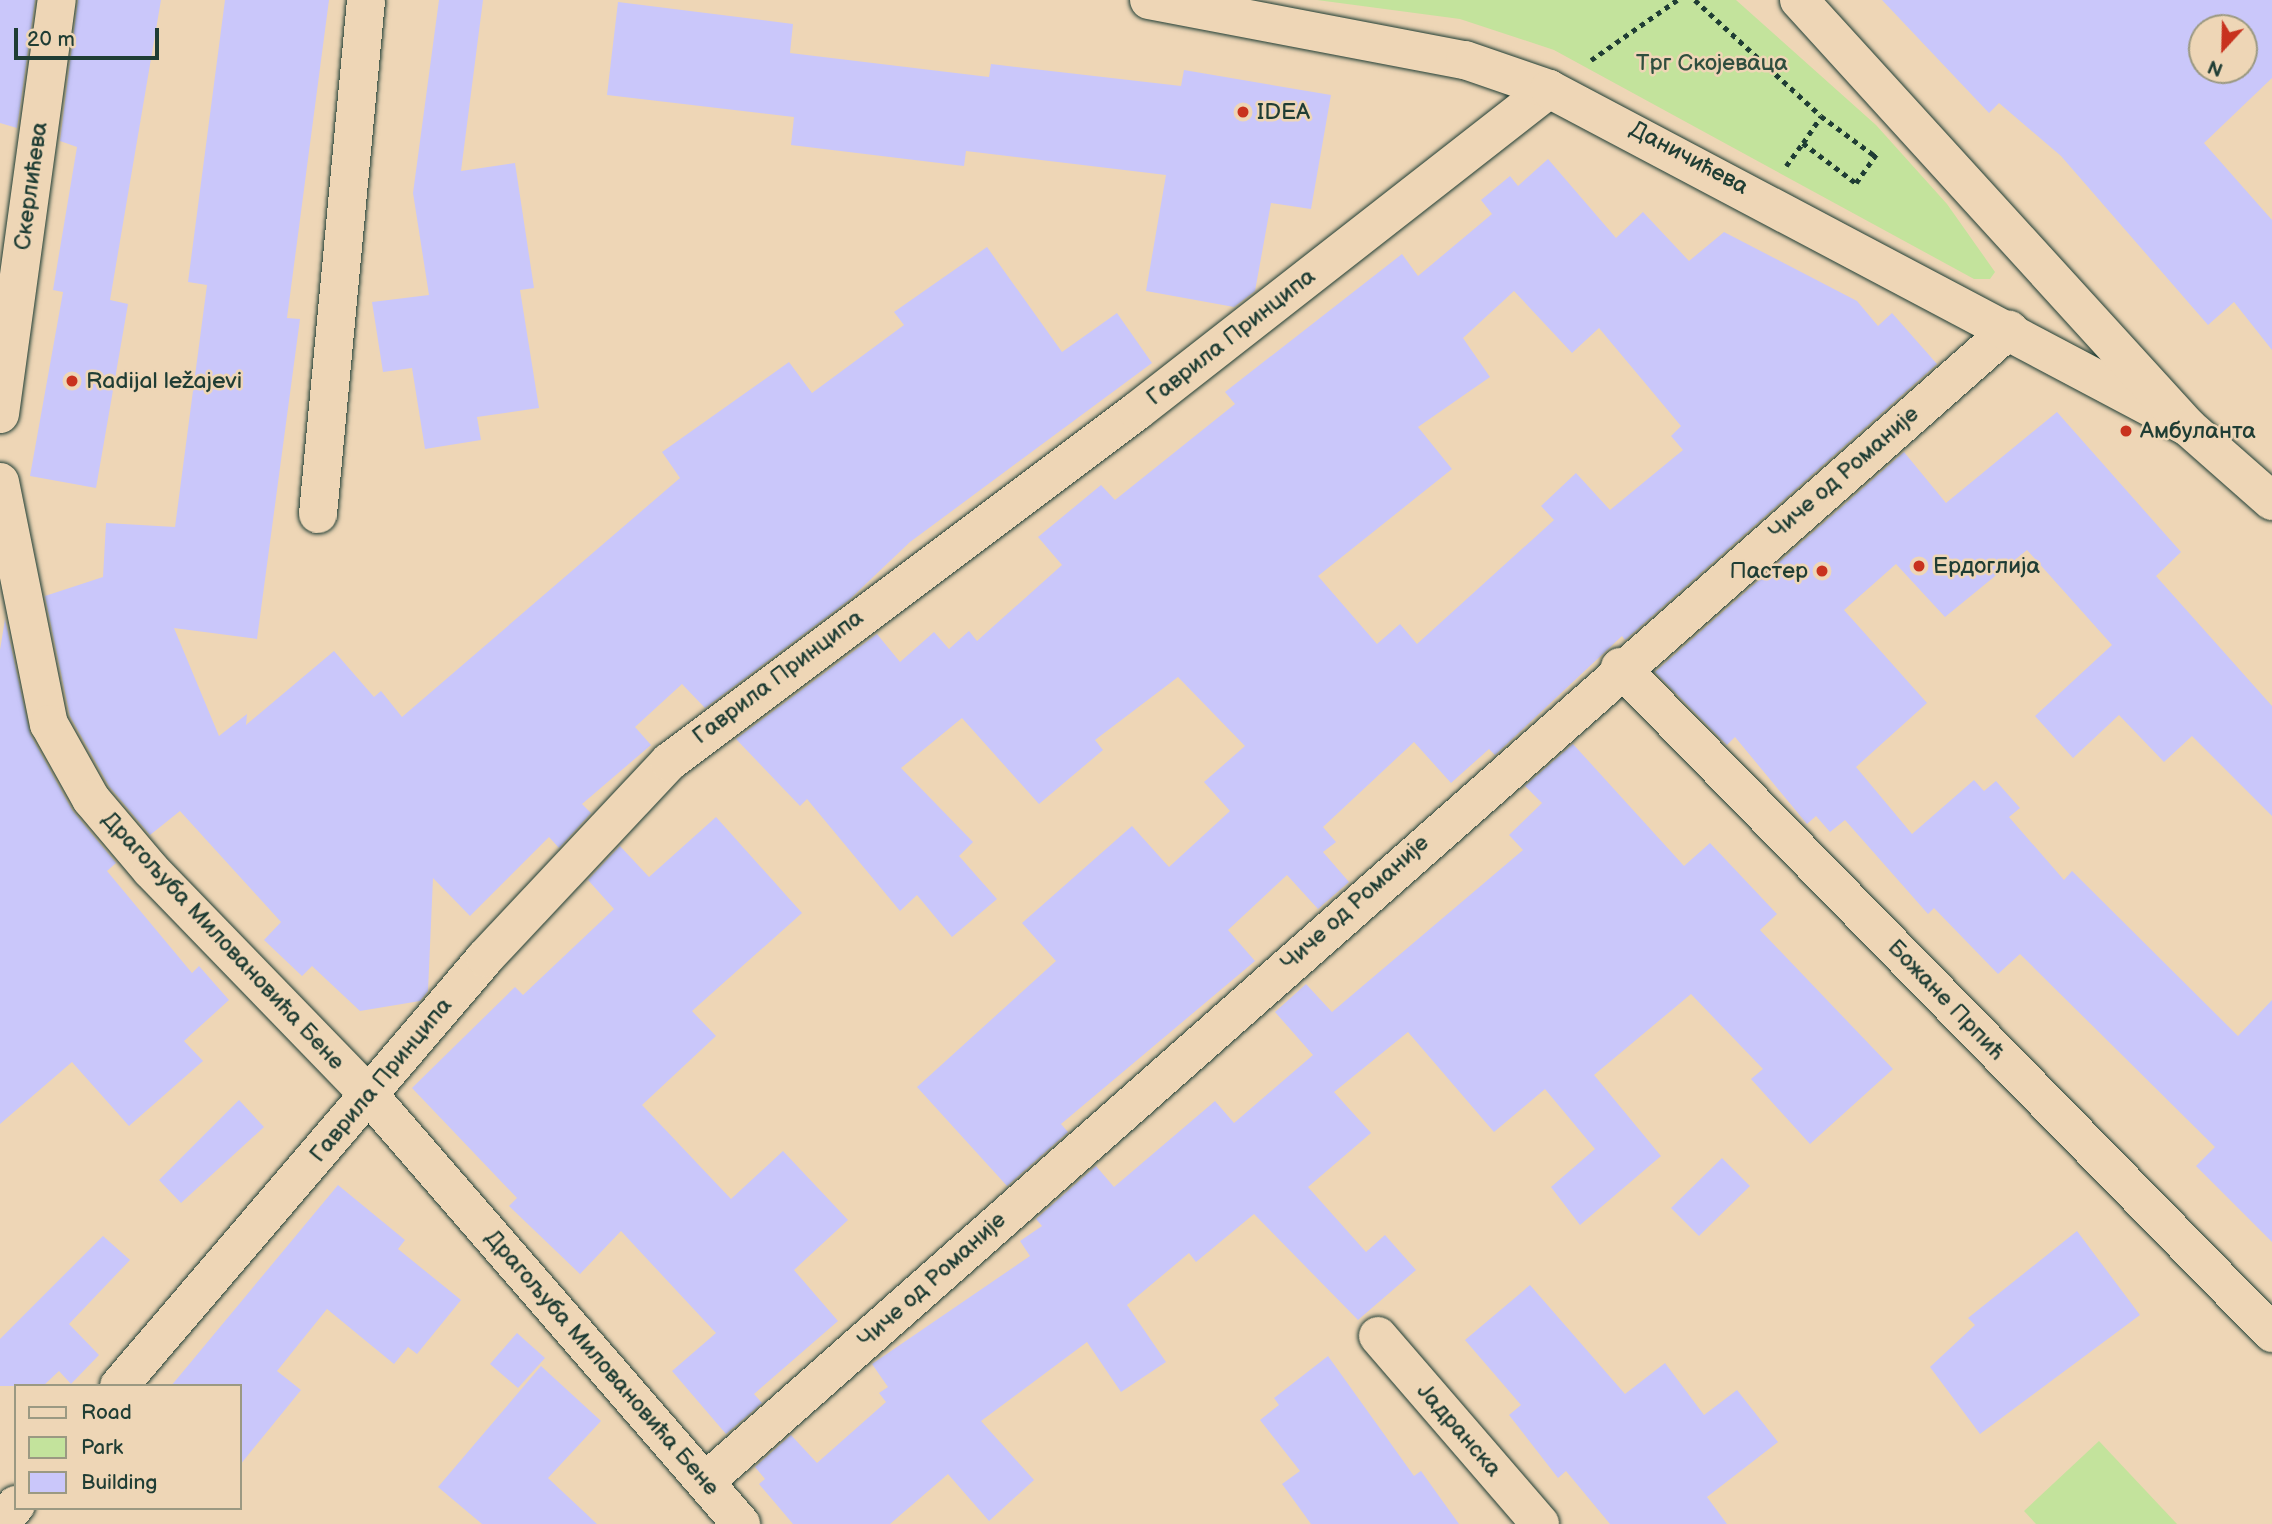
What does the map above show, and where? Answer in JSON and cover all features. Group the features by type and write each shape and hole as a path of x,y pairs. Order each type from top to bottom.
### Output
{"street":[{"name":"Скерлићева","path":"0,414 57,0"},
{"path":"318,514 366,0"},
{"name":"Даничићева","path":"1149,0 1465,60 1549,89 1763,197 2188,426"},
{"path":"1288,0 1300,15 1342,37"},
{"name":"Даничићева","path":"1799,0 1905,112 2059,289 2188,426 2272,501"},
{"name":"Гаврила Принципа","path":"121,1384 556,879 718,719 1137,411 1549,89"},
{"name":"Чиче од Романије","path":"706,1481 1620,667 2059,289"},
{"name":"Драгољуба Миловановића Бене","path":"0,482 30,652 48,724 68,764 151,870 369,1095 741,1524"},
{"name":"Божане Прпић","path":"1620,667 2272,1333"},
{"name":"Јадранска","path":"1378,1336 1540,1524"},
{"path":"0,1524 14,1508"}],"path":[{"path":"1549,89 1676,0"},
{"path":"1695,0 1821,116 1875,156"},
{"path":"1803,143 1856,183 1905,112"},
{"path":"1763,197 1821,116"}],"green space":[{"name":"Трг Скојеваца","path":"1317,0 1736,0 1876,125 1947,204 1995,272 1990,279 1974,279 1554,50 1460,19"},
{"path":"2099,1441 2177,1524 2036,1524 2024,1511"}],"building":[{"path":"0,0 35,0 17,128 0,123"},
{"path":"78,0 161,0 110,300 128,304 96,488 30,476 63,292 53,290 77,147 60,141"},
{"path":"225,0 329,0 287,318 300,319 257,639 174,628 219,736 247,714 246,725 334,651 374,697 381,691 402,717 680,478 662,452 789,362 812,393 904,325 894,312 987,247 1062,352 1117,313 1152,363 910,542 849,600 705,708 682,684 635,727 651,745 582,804 591,813 559,848 549,837 470,916 433,878 428,991 420,1001 360,1011 312,966 302,976 264,940 281,922 180,811 150,835 109,786 70,716 45,596 103,577 106,523 175,527 207,285 188,282"},
{"path":"439,0 483,0 461,171 515,163 534,288 520,290 539,408 477,417 481,440 425,449 412,368 383,372 372,302 429,295 413,193"},
{"path":"1882,0 2272,0 2272,78 2204,143 2272,220 2272,350 2234,302 2208,325 2061,156 1999,103 1989,113"},
{"path":"618,2 793,24 790,53 989,77 991,64 1181,86 1184,70 1331,95 1311,209 1271,203 1255,291 1234,307 1146,291 1166,175 966,151 964,166 791,145 794,117 607,95"},
{"path":"1548,159 1616,238 1643,212 1689,261 1724,232 1857,301 1878,326 1892,313 1937,364 1625,640 1622,636 1495,755 1489,749 1451,783 1414,742 1323,827 1336,842 1323,852 1349,882 1318,909 1287,875 1228,930 1255,961 1061,1124 1068,1132 1007,1186 917,1087 1056,961 1022,923 1132,826 1169,867 1230,811 1204,782 1245,746 1178,677 1095,740 1103,750 1039,804 962,718 901,768 973,842 959,856 997,899 952,937 917,895 900,911 807,799 800,806 736,739 877,634 900,662 934,632 949,649 969,631 977,641 1062,565 1038,537 1101,485 1115,500 1235,404 1225,392 1402,254 1418,276 1492,214 1481,200 1510,176 1518,186","holes":["1514,291 1572,353 1599,328 1681,426 1671,436 1683,450 1610,510 1576,473 1541,506 1554,520 1417,644 1400,624 1377,644 1318,576 1452,469 1418,427 1490,377 1463,338"]},
{"path":"2057,412 2181,552 2156,576 2272,706 2272,816 2192,736 2164,762 2119,715 2073,758 2035,716 2112,645 2027,550 1945,617 1896,564 1844,610 1927,703 1856,767 1912,834 1974,780 1984,791 1996,781 2020,808 2009,817 2064,880 2072,871 2238,1036 2272,1000 2272,1242 2196,1166 2215,1147 2020,954 1998,974 1934,908 1928,914 1845,820 1830,832 1816,816 1807,824 1735,737 1727,745 1655,672 1904,452 1946,503"},
{"path":"5,619 30,734 72,810 116,863 107,871 192,973 199,966 229,1000 184,1041 203,1061 129,1126 72,1062 0,1124 0,650"},
{"path":"1573,744 1684,866 1710,843 1777,914 1760,930 1893,1069 1810,1144 1751,1079 1763,1069 1691,994 1594,1075 1661,1156 1580,1225 1551,1187 1595,1149 1545,1089 1494,1132 1408,1032 1334,1092 1371,1133 1308,1187 1366,1252 1385,1235 1416,1270 1358,1320 1254,1214 1196,1262 1189,1253 1127,1305 1166,1362 1121,1392 1087,1342 981,1421 1034,1480 989,1521 948,1474 890,1524 793,1524 759,1484 765,1479 755,1467 791,1435 817,1463 886,1402 879,1393 888,1387 872,1364 1030,1256 1020,1241 1042,1226 1036,1219 1096,1166 1114,1187 1215,1101 1234,1123 1313,1055 1275,1012 1306,984 1332,1012 1523,850 1509,835 1542,803 1525,786"},
{"path":"716,817 802,913 692,1011 716,1036 642,1105 731,1199 783,1151 848,1220 794,1270 838,1321 754,1394 762,1403 726,1434 672,1371 716,1333 621,1231 580,1274 509,1206 517,1198 412,1088 515,987 523,995 614,909 588,880 620,846 649,877"},
{"path":"239,1100 264,1127 181,1203 159,1180"},
{"path":"1722,1158 1750,1186 1699,1236 1671,1208"},
{"path":"338,1185 405,1240 398,1249 461,1300 417,1354 408,1347 394,1364 327,1309 277,1371 301,1390 242,1463 242,1384 173,1384"},
{"path":"2077,1231 2140,1315 1980,1434 1930,1367 1975,1325 1968,1318"},
{"path":"103,1236 130,1260 69,1324 99,1355 71,1384 59,1371 45,1384 0,1386 0,1339"},
{"path":"1530,1285 1625,1394 1665,1363 1704,1415 1737,1390 1778,1442 1707,1497 1727,1524 1610,1524 1566,1471 1558,1478 1509,1415 1521,1405 1465,1340"},
{"path":"517,1333 545,1358 518,1388 490,1364"},
{"path":"1328,1356 1414,1476 1421,1471 1459,1524 1311,1524 1282,1484 1300,1471 1260,1420 1279,1405 1274,1398"},
{"path":"541,1366 601,1421 548,1478 597,1524 482,1524 438,1487"}],"place":[{"name":"IDEA","path":"1243,112"},
{"name":"Radijal ležajevi","path":"72,381"},
{"name":"Амбуланта","path":"2126,431"},
{"name":"Ердоглија","path":"1919,566"},
{"name":"Пастер","path":"1822,571"}]}
